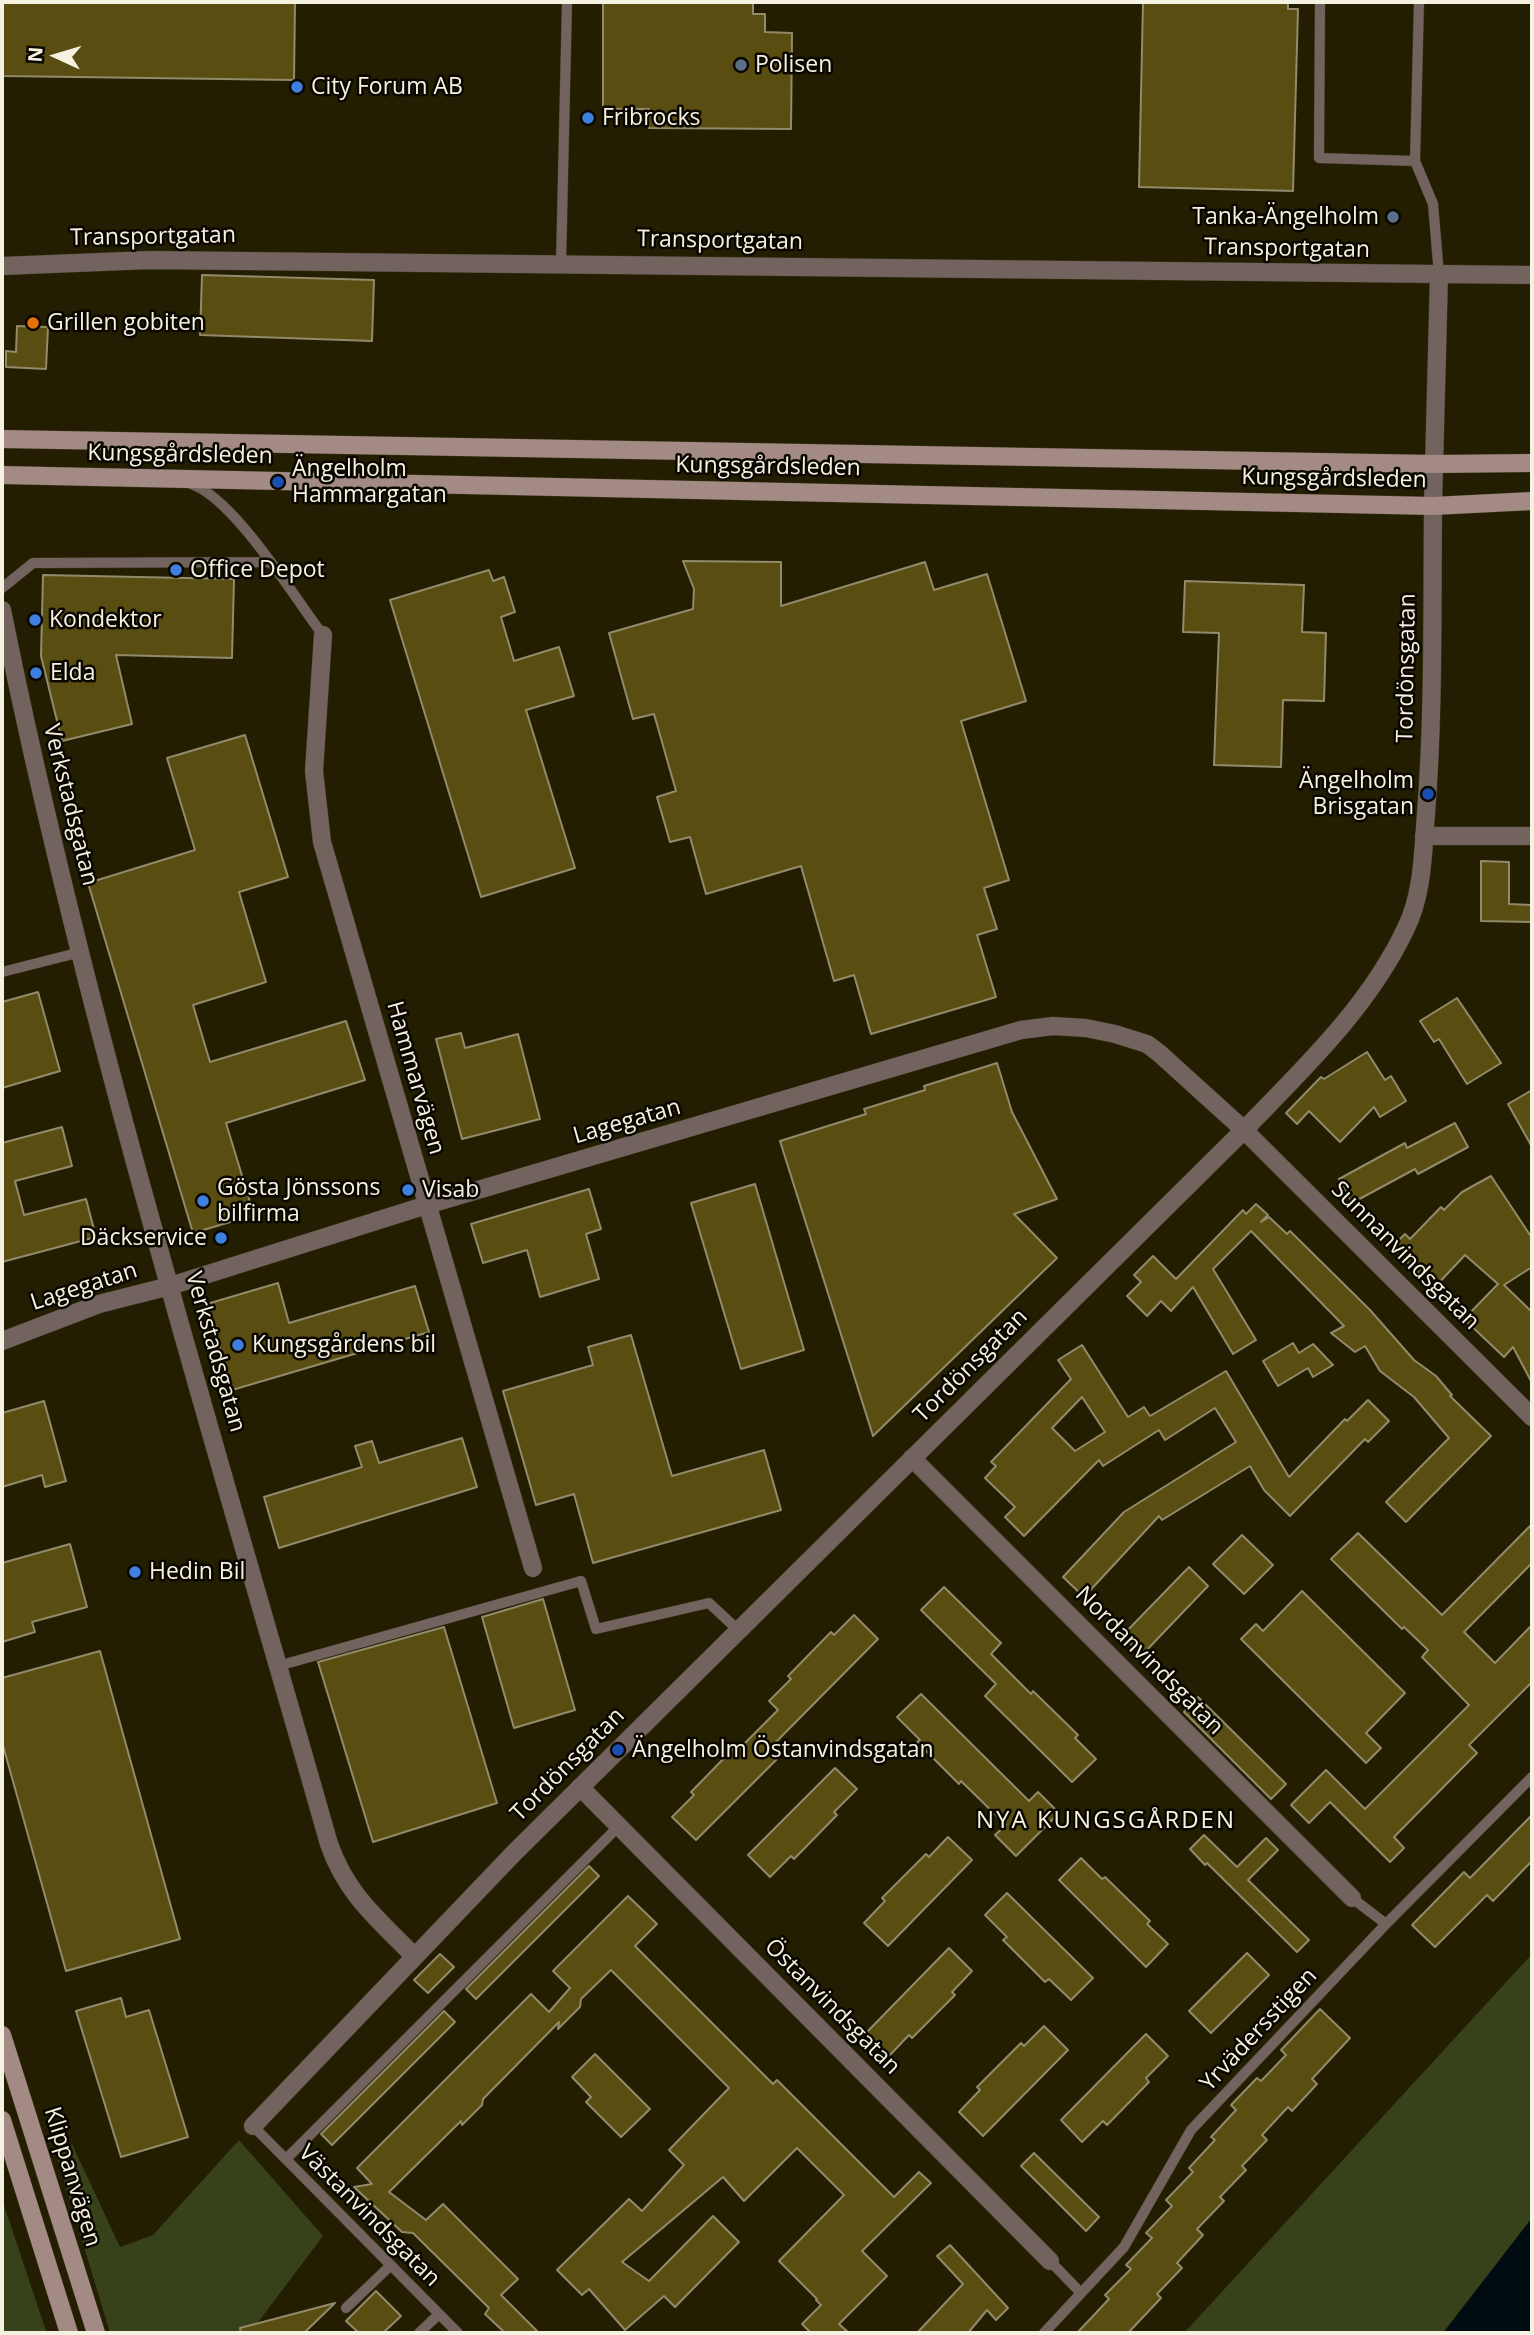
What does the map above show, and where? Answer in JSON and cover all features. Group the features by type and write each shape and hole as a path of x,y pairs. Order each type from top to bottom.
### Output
{"main road":[{"name":"Kungsgårdsleden","path":"2,439 1434,464 1532,463"},
{"name":"Kungsgårdsleden","path":"2,475 1433,506 1532,501"},
{"name":"Klippanvägen","path":"2,2035 96,2333"},
{"path":"2,2120 69,2333"}],"street":[{"name":"Transportgatan","path":"2,266 150,260 1532,275"},
{"path":"1433,506 1439,275"},
{"name":"Tordönsgatan","path":"253,2126 414,1956 580,1787 1244,1130 1351,1015 1387,964 1407,927 1418,891 1431,729 1433,506"},
{"name":"Verkstadsgatan","path":"2,610 31,755 81,952 170,1286 329,1844 341,1874 356,1897 414,1956"},
{"name":"Hammarvägen","path":"323,635 314,771 323,842 533,1568"},
{"path":"1424,836 1532,836"},
{"name":"Lagegatan","path":"2,1341 99,1304 170,1286 427,1205 1021,1030 1053,1026 1115,1034 1147,1044 1244,1130"},
{"name":"Sunnanvindsgatan","path":"1244,1130 1532,1416"},
{"name":"Nordanvindsgatan","path":"912,1458 1352,1898"},
{"name":"Östanvindsgatan","path":"580,1787 1050,2261"}],"lane":[{"path":"561,264 567,2"},
{"path":"1320,2 1319,158 1415,161"},
{"path":"1419,2 1415,161 1433,204 1439,275"},
{"path":"173,478 200,487 238,520 323,635"},
{"path":"2,588 33,563 269,562"},
{"path":"2,972 81,952"},
{"path":"278,1666 582,1581 596,1629 709,1603 738,1630"},
{"name":"Yrvädersstigen","path":"1044,2333 1124,2247 1191,2130 1386,1924 1532,1777"},
{"path":"286,2159 619,1826"},
{"path":"1352,1898 1386,1924"},
{"name":"Västanvindsgatan","path":"253,2126 458,2333"},
{"path":"1050,2261 1080,2292"},
{"path":"346,2308 391,2265"},
{"path":"419,2333 439,2314"}],"green space":[{"path":"1532,1954 1532,2218 1443,2333 1184,2333"},
{"path":"239,2140 323,2236 250,2333 110,2333 55,2151 72,2144 120,2247 153,2235"},
{"path":"2,2199 43,2322 47,2333 2,2333"}],"shaded area":[{"path":"1532,2218 1532,2333 1443,2333"}],"building":[{"path":"2,2 295,2 294,80 2,76"},
{"path":"603,2 753,2 753,14 765,14 765,32 792,33 791,129 649,128 649,109 603,109"},
{"path":"1143,2 1288,2 1288,9 1298,9 1293,191 1139,187"},
{"path":"202,275 374,280 372,341 200,335"},
{"path":"17,326 48,327 46,369 6,367 6,351 16,352"},
{"path":"683,561 781,562 781,606 925,562 934,590 987,574 1026,701 961,721 1009,880 984,888 997,929 977,935 996,997 871,1034 854,975 834,981 801,866 706,894 690,837 670,842 657,797 676,791 654,714 633,719 609,633 693,609 694,589"},
{"path":"489,570 493,581 504,577 515,612 501,617 514,661 559,647 574,696 526,710 575,868 481,897 390,600"},
{"path":"43,575 234,579 232,658 116,655 132,724 62,741 41,656"},
{"path":"1185,581 1304,585 1302,632 1326,633 1324,701 1283,700 1281,767 1214,765 1219,633 1183,632"},
{"path":"245,735 288,877 239,892 266,982 193,1005 210,1062 346,1021 365,1080 226,1123 254,1215 193,1233 88,883 195,850 167,758"},
{"path":"1481,861 1509,862 1509,904 1532,905 1532,922 1481,921"},
{"path":"38,992 60,1071 2,1088 2,1002"},
{"path":"1457,998 1501,1063 1467,1084 1439,1039 1434,1042 1420,1021"},
{"path":"461,1033 465,1048 518,1034 540,1119 462,1139 436,1039"},
{"path":"1367,1052 1385,1080 1391,1076 1406,1101 1380,1117 1374,1107 1340,1142 1309,1111 1297,1124 1286,1113 1321,1077 1324,1079"},
{"path":"997,1063 1012,1112 1057,1199 1014,1214 1057,1258 873,1436 780,1141 866,1114 864,1109 925,1090 924,1086"},
{"path":"1532,1090 1532,1147 1508,1104"},
{"path":"1455,1123 1468,1147 1418,1174 1415,1169 1352,1203 1339,1179 1405,1143 1407,1148"},
{"path":"62,1127 72,1166 15,1181 24,1215 86,1199 96,1237 2,1262 2,1143"},
{"path":"1491,1176 1532,1238 1532,1267 1504,1285 1532,1312 1532,1383 1513,1347 1504,1357 1464,1319 1498,1284 1465,1255 1434,1288 1392,1247 1405,1234 1410,1239 1441,1207 1444,1210 1462,1192"},
{"path":"755,1184 804,1350 741,1369 691,1203"},
{"path":"589,1189 601,1229 586,1234 599,1279 540,1297 527,1250 483,1263 471,1224"},
{"path":"1256,1204 1268,1215 1261,1222 1269,1217 1287,1234 1290,1231 1370,1310 1414,1360 1436,1376 1452,1395 1450,1396 1491,1436 1406,1522 1386,1502 1449,1438 1414,1397 1380,1371 1365,1346 1355,1352 1331,1333 1344,1326 1251,1231 1213,1269 1256,1340 1233,1354 1193,1287 1171,1311 1161,1301 1147,1316 1127,1296 1141,1282 1134,1275 1153,1256 1176,1279 1243,1210 1246,1214"},
{"path":"278,1283 289,1323 415,1286 429,1332 232,1390 207,1304"},
{"path":"631,1335 672,1476 764,1450 781,1510 593,1563 574,1494 536,1505 503,1391 593,1365 588,1347"},
{"path":"1293,1343 1299,1353 1313,1344 1333,1365 1313,1377 1308,1368 1278,1386 1263,1361"},
{"path":"1082,1345 1128,1417 1144,1407 1150,1416 1226,1371 1289,1477 1345,1419 1347,1421 1368,1400 1389,1421 1368,1442 1365,1439 1290,1516 1264,1490 1250,1466 1162,1520 1159,1516 1084,1597 1063,1577 1124,1512 1236,1442 1215,1408 1165,1440 1159,1430 1103,1466 1099,1460 1024,1536 1005,1517 1015,1507 985,1478 996,1466 991,1462 1071,1379 1058,1360","holes":["1082,1397 1105,1432 1075,1451 1052,1428"]},
{"path":"44,1401 66,1481 45,1487 42,1475 2,1487 2,1413"},
{"path":"462,1438 477,1487 279,1548 264,1497 362,1467 355,1446 372,1441 379,1463"},
{"path":"1532,1524 1532,1563 1464,1632 1495,1663 1532,1625 1532,1682 1469,1745 1477,1753 1394,1837 1404,1848 1390,1862 1330,1802 1309,1823 1291,1805 1326,1770 1365,1809 1469,1705 1422,1657 1428,1650 1404,1627 1402,1629 1331,1559 1358,1533 1442,1615"},
{"path":"1242,1535 1273,1565 1244,1594 1213,1564"},
{"path":"70,1544 87,1607 32,1622 35,1632 2,1642 2,1563"},
{"path":"1189,1567 1208,1586 1142,1655 1122,1636"},
{"path":"944,1587 1001,1643 991,1654 1078,1735 1075,1738 1096,1759 1072,1782 985,1696 996,1684 921,1610"},
{"path":"1302,1591 1405,1693 1366,1733 1381,1748 1366,1763 1241,1639 1256,1624 1263,1631"},
{"path":"543,1599 575,1710 514,1728 482,1617"},
{"path":"854,1615 878,1639 772,1746 781,1755 696,1840 672,1817 694,1795 691,1792 734,1748 737,1751 778,1710 769,1701 791,1679 788,1676 831,1632 834,1635"},
{"path":"444,1627 497,1803 373,1842 318,1662"},
{"path":"100,1651 180,1939 66,1971 2,1742 2,1678"},
{"path":"921,1694 1029,1801 1038,1792 1059,1813 1016,1856 995,1835 1006,1825 961,1781 959,1784 917,1742 920,1740 897,1717"},
{"path":"1198,1697 1286,1784 1271,1799 1184,1712"},
{"path":"835,1768 857,1789 834,1812 837,1815 794,1859 791,1856 770,1877 748,1855"},
{"path":"1532,1815 1532,1861 1493,1901 1487,1895 1435,1947 1412,1925 1464,1872 1470,1878"},
{"path":"1204,1835 1237,1867 1266,1838 1278,1850 1248,1880 1309,1940 1297,1952 1190,1849"},
{"path":"948,1837 972,1860 888,1946 864,1923 885,1901 882,1898 926,1854 929,1857"},
{"path":"1081,1858 1102,1879 1105,1877 1150,1921 1147,1924 1168,1944 1146,1967 1059,1880"},
{"path":"589,1866 599,1876 476,1999 466,1989"},
{"path":"1007,1893 1093,1978 1071,2000 1049,1979 1045,1982 1003,1940 1007,1937 985,1915"},
{"path":"628,1896 657,1924 635,1946 773,2084 777,2080 894,2197 919,2172 931,2183 862,2251 887,2276 839,2324 849,2333 811,2333 802,2324 821,2305 779,2261 844,2195 797,2148 744,2201 723,2177 622,2262 649,2281 713,2216 739,2242 675,2307 664,2296 625,2330 589,2289 582,2295 557,2270 629,2199 642,2211 684,2165 669,2150 729,2088 611,1970 581,1999 580,2007 558,2029 559,2022 483,2099 482,2105 462,2125 461,2121 389,2192 426,2220 443,2204 518,2279 501,2295 539,2333 505,2333 485,2314 489,2308 413,2233 402,2232 354,2187 372,2184 357,2168 531,1994 549,2012 570,1988 553,1971"},
{"path":"949,1948 972,1971 952,1992 955,1995 912,2038 909,2035 888,2057 865,2034"},
{"path":"1247,1953 1269,1975 1211,2033 1189,2011"},
{"path":"440,1954 454,1967 428,1993 414,1980"},
{"path":"121,1998 126,2017 149,2010 188,2137 121,2157 76,2011"},
{"path":"1320,2009 1350,2038 1312,2079 1317,2084 1292,2111 1288,2107 1262,2135 1267,2140 1242,2166 1246,2170 1220,2197 1224,2201 1197,2229 1203,2235 1177,2263 1182,2268 1157,2294 1161,2298 1128,2333 1077,2333 1109,2299 1105,2295 1131,2269 1126,2265 1152,2238 1146,2233 1172,2206 1166,2200 1193,2172 1189,2168 1215,2140 1211,2137 1236,2110 1231,2105 1257,2078 1261,2081 1286,2055 1281,2050"},
{"path":"444,2011 455,2022 332,2145 321,2134"},
{"path":"1044,2026 1068,2050 983,2136 959,2112 980,2090 977,2087 1021,2043 1024,2046"},
{"path":"1146,2034 1168,2056 1146,2078 1149,2082 1107,2125 1103,2121 1082,2142 1061,2120"},
{"path":"595,2054 650,2109 621,2137 586,2102 591,2097 572,2077"},
{"path":"1034,2153 1099,2217 1086,2231 1021,2166"},
{"path":"950,2245 1008,2308 996,2320 987,2310 968,2333 917,2333 963,2284 937,2256"},
{"path":"376,2291 401,2316 383,2333 359,2333 346,2321"},
{"path":"335,2303 304,2333 241,2333 240,2328"}],"place":[{"name":"Polisen","path":"741,65"},
{"name":"City Forum AB","path":"297,87"},
{"name":"Fribrocks","path":"588,118"},
{"name":"Tanka-Ängelholm","path":"1393,217"},
{"name":"Grillen gobiten","path":"33,323"},
{"name":"Ängelholm Hammargatan","path":"278,482"},
{"name":"Office Depot","path":"176,570"},
{"name":"Kondektor","path":"35,620"},
{"name":"Elda","path":"36,673"},
{"name":"Ängelholm Brisgatan","path":"1428,794"},
{"name":"Visab","path":"408,1190"},
{"name":"Gösta Jönssons bilfirma","path":"203,1201"},
{"name":"Däckservice","path":"221,1238"},
{"name":"Kungsgårdens bil","path":"238,1345"},
{"name":"Hedin Bil","path":"135,1572"},
{"name":"Ängelholm Östanvindsgatan","path":"618,1750"}],"district":[{"name":"NYA KUNGSGÅRDEN","path":"1106,1821"}]}
